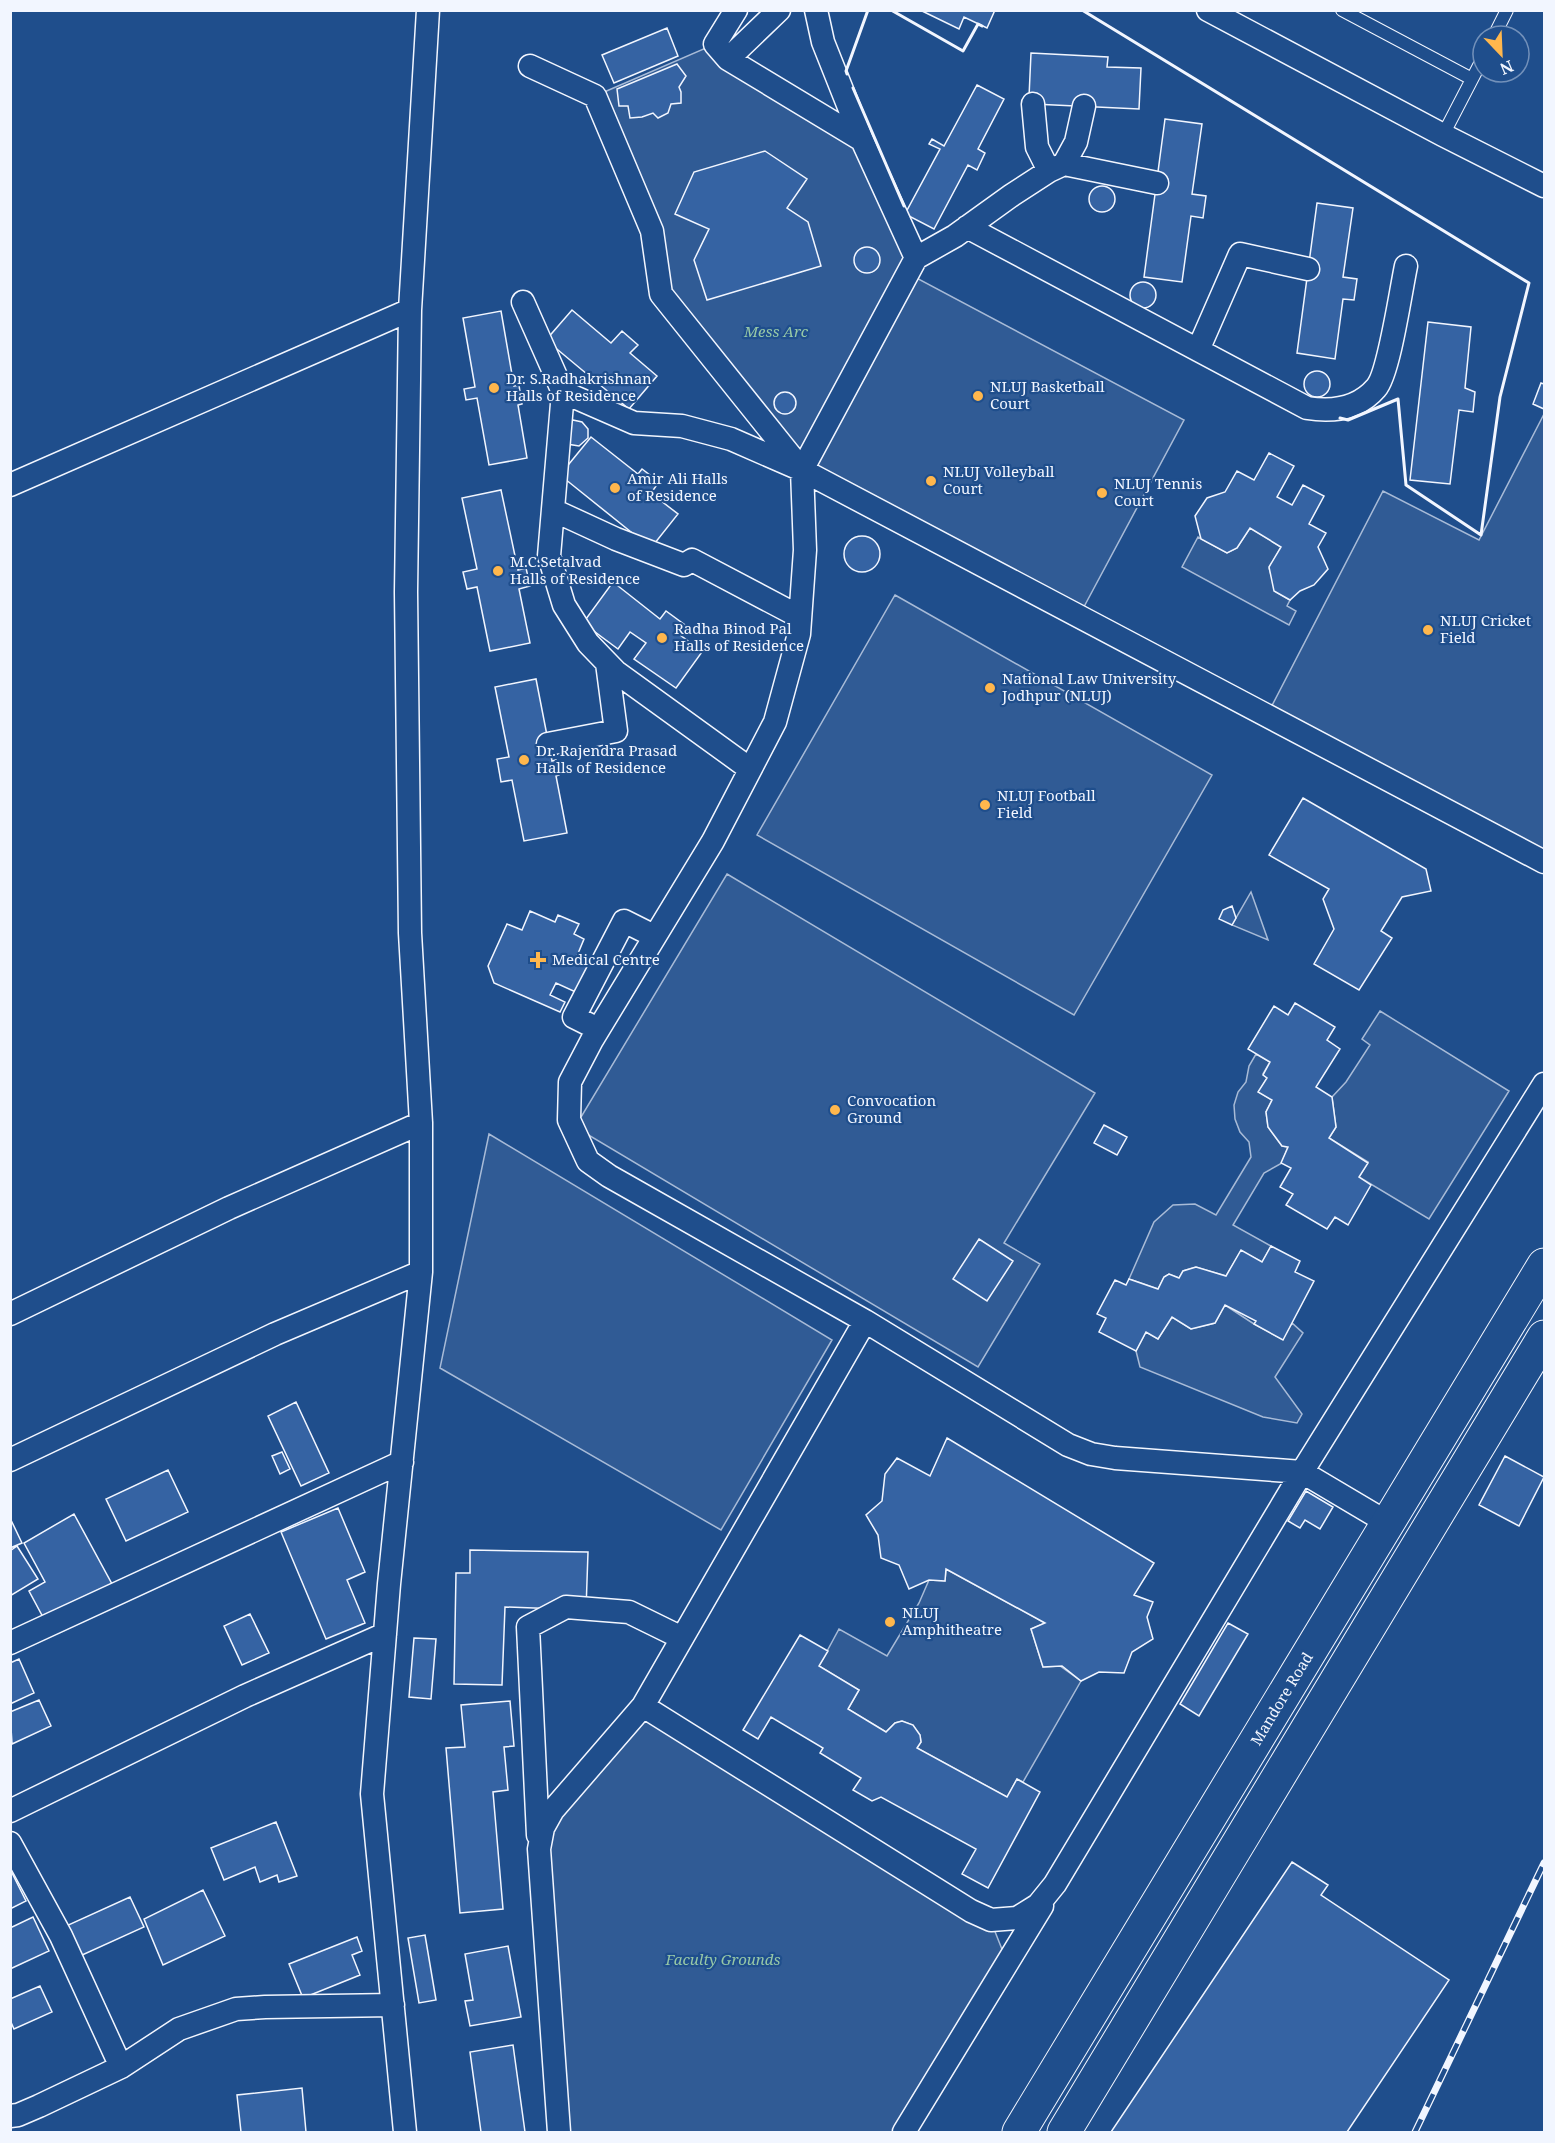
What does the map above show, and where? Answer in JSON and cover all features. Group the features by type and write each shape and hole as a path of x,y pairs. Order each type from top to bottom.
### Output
{"highway":[{"name":"Mandore Road","path":"1019,2133 1545,1265"},
{"path":"1064,2133 1545,1337"}],"street":[{"path":"405,2133 372,1794 385,1634 421,1272 421,1123 410,933 406,592 410,310 428,10"},
{"path":"736,10 715,44 728,59 862,140"},
{"path":"728,59 779,10"},
{"path":"816,10 823,42 862,140 916,258"},
{"path":"1208,10 1443,135 1545,186"},
{"path":"530,66 595,96 652,231 661,294 802,470"},
{"path":"1033,104 1037,147 1056,167 1157,183"},
{"path":"1084,106 1076,142 1056,167 967,227 916,258 802,470 805,550 799,634 775,722 713,841 598,1029 570,1082 569,1120 588,1161 609,1176 865,1321 1068,1445 1086,1452 1116,1458 1302,1472 1388,1523"},
{"path":"967,227 1307,408 1324,411 1340,410 1362,400 1377,388 1388,354 1406,266"},
{"path":"1198,350 1240,254 1308,269"},
{"path":"523,302 563,392 549,556 564,605 588,644 607,663 750,769"},
{"path":"10,485 410,310"},
{"path":"563,392 634,423 682,426 731,439 802,470 1545,862"},
{"path":"553,510 616,539 684,565 692,560 800,617"},
{"path":"548,744 616,731 607,663"},
{"path":"598,1029 574,1017 622,924 624,921 654,936"},
{"path":"904,2133 1302,1472 1545,1084"},
{"path":"10,1314 229,1208 421,1123"},
{"path":"10,1460 275,1334 421,1272"},
{"path":"539,1849 543,1828 553,1810 643,1706 865,1321"},
{"path":"10,1643 402,1462"},
{"path":"559,2133 539,1849 528,1627 566,1607 629,1612 682,1638"},
{"path":"10,1811 246,1696 385,1634"},
{"path":"643,1706 971,1911 991,1920 1017,1918 1038,1905 1054,1884"},
{"path":"10,1843 61,1936 121,2067"},
{"path":"10,2116 39,2106 121,2067 179,2029 236,2009 393,2005"}],"lane":[{"path":"1342,10 1471,78"},
{"path":"1500,24 1507,10"},
{"path":"1443,135 1471,81"}],"shaded area":[{"path":"715,44 862,140 916,258 907,273 1184,420 1079,616 802,470 661,294 595,96"},
{"name":"NLUJ Cricket Field","path":"1544,414 1544,863 1265,719 1383,491 1479,540"},
{"path":"1250,528 1281,547 1269,568 1276,592 1290,600 1287,606 1296,611 1289,625 1182,567 1198,537 1227,553 1237,548"},
{"name":"NLUJ Football Field","path":"895,595 1212,775 1074,1015 757,835"},
{"name":"Convocation Ground","path":"727,874 1095,1093 1004,1243 1040,1264 978,1367 575,1127"},
{"path":"1251,892 1268,940 1232,925"},
{"path":"1380,1011 1509,1091 1429,1219 1359,1177 1368,1162 1329,1138 1336,1127 1332,1097 1346,1082 1370,1045 1362,1039"},
{"path":"1256,1054 1270,1062 1263,1074 1267,1078 1259,1092 1272,1100 1266,1112 1268,1127 1282,1146 1288,1147 1282,1163 1264,1173 1233,1225 1271,1246 1262,1262 1241,1251 1226,1276 1196,1267 1183,1271 1179,1278 1169,1274 1164,1277 1158,1289 1129,1279 1154,1222 1173,1205 1195,1204 1216,1215 1251,1157 1249,1142 1240,1132 1235,1119 1234,1105 1238,1092 1246,1082 1249,1066"},
{"path":"489,1134 832,1340 721,1530 440,1368"},
{"path":"1225,1305 1282,1339 1292,1323 1303,1333 1275,1377 1302,1414 1297,1423 1263,1417 1140,1367 1136,1351 1146,1332 1158,1339 1172,1317 1191,1329 1215,1323"},
{"path":"946,1569 1045,1623 1031,1629 1043,1667 1060,1666 1081,1681 1023,1782 1017,1779 1007,1797 917,1748 921,1742 920,1735 913,1725 902,1721 895,1723 886,1732 848,1709 859,1690 819,1666 839,1629 887,1656 919,1603 929,1580 945,1581"},
{"name":"Faculty Grounds","path":"643,1706 990,1919 1007,1962 904,2132 564,2132 543,1828"}],"building":[{"path":"920,10 995,10 987,28 964,17 959,29"},
{"path":"667,28 678,56 614,83 602,55"},
{"path":"1031,53 1108,57 1107,67 1141,68 1139,109 1033,104 1029,97"},
{"path":"677,64 686,76 679,87 681,103 671,104 668,113 658,118 653,113 630,118 628,106 619,106 617,89"},
{"path":"977,85 1004,99 978,149 985,153 977,170 968,165 934,229 905,214 940,149 929,144 932,139 944,146"},
{"path":"1165,119 1202,124 1192,194 1206,196 1203,218 1191,216 1182,282 1144,277"},
{"path":"765,151 807,179 787,208 808,222 821,266 707,300 694,260 709,229 675,214 694,172"},
{"path":"1102,186 1112,189 1115,199 1112,209 1102,212 1092,209 1089,199 1092,189"},
{"path":"1317,203 1353,208 1343,277 1357,279 1354,300 1343,299 1335,359 1297,353"},
{"path":"867,247 877,250 880,260 877,270 867,273 857,270 854,260 857,250"},
{"path":"1143,282 1152,286 1156,295 1152,304 1143,308 1134,304 1130,295 1134,286"},
{"path":"572,310 611,343 622,331 638,345 630,353 657,376 629,409 546,340"},
{"name":"Dr. S.Radhakrishnan Halls of Residence","path":"501,311 514,386 519,385 522,404 518,405 527,458 489,465 477,398 466,400 464,389 475,387 463,318"},
{"path":"1428,322 1471,327 1465,388 1475,392 1473,412 1459,410 1450,484 1410,480"},
{"path":"1317,371 1326,375 1330,384 1326,393 1317,397 1308,393 1304,384 1308,375"},
{"path":"1541,383 1544,384 1544,409 1533,404"},
{"path":"785,392 795,399 796,403 789,413 785,414 775,407 774,403 781,393"},
{"path":"569,421 582,422 588,429 588,438 579,446 567,444"},
{"name":"Amir Ali Halls of Residence","path":"591,437 638,474 642,469 659,482 651,493 678,514 651,548 560,475"},
{"path":"1269,453 1294,466 1277,497 1292,505 1303,485 1324,496 1309,524 1326,533 1318,547 1328,569 1314,585 1300,591 1290,600 1274,591 1269,567 1281,547 1250,528 1237,548 1227,553 1201,539 1195,516 1207,498 1225,492 1237,471 1254,480"},
{"name":"M.C.Setalvad Halls of Residence","path":"501,490 518,570 526,568 530,586 519,589 530,643 490,651 477,587 467,589 463,572 477,569 462,498"},
{"path":"862,536 874,542 880,554 874,566 862,572 850,566 844,554 850,542"},
{"name":"Radha Binod Pal Halls of Residence","path":"613,582 660,619 666,611 685,625 679,634 702,652 676,688 634,659 646,643 630,632 618,649 583,623"},
{"name":"Dr. Rajendra Prasad Halls of Residence","path":"536,679 552,761 556,760 559,775 556,776 567,833 524,841 512,780 501,782 497,759 509,757 495,687"},
{"path":"1303,798 1426,869 1431,891 1402,897 1381,931 1392,938 1359,990 1314,964 1334,929 1323,899 1329,889 1269,855"},
{"path":"1232,906 1236,918 1232,925 1219,919 1223,910"},
{"name":"Medical Centre","path":"530,911 555,922 558,915 579,924 574,934 584,939 577,956 594,964 580,994 556,983 550,995 565,1002 560,1012 494,983 488,966 507,924 522,930"},
{"path":"1295,1003 1335,1027 1327,1040 1340,1049 1316,1087 1332,1097 1336,1127 1329,1138 1368,1163 1359,1177 1371,1185 1348,1225 1335,1217 1327,1229 1286,1205 1293,1194 1280,1187 1291,1168 1281,1163 1288,1147 1282,1146 1268,1127 1266,1112 1272,1100 1258,1092 1267,1078 1263,1075 1270,1062 1248,1049 1274,1006 1288,1015"},
{"path":"1104,1125 1127,1137 1117,1155 1094,1143"},
{"path":"979,1239 1013,1261 987,1301 953,1279"},
{"path":"1271,1246 1300,1261 1295,1272 1314,1281 1283,1340 1254,1324 1256,1321 1225,1305 1215,1323 1191,1329 1172,1317 1158,1339 1146,1332 1136,1351 1099,1332 1106,1318 1097,1314 1115,1280 1126,1285 1129,1279 1158,1289 1164,1277 1169,1274 1179,1278 1183,1271 1196,1267 1226,1276 1241,1250 1262,1262"},
{"path":"296,1402 329,1473 301,1486 268,1416"},
{"path":"947,1438 1154,1563 1134,1595 1153,1602 1147,1617 1153,1639 1132,1652 1124,1673 1099,1672 1081,1681 1062,1666 1043,1667 1031,1629 1045,1623 946,1569 945,1581 929,1580 909,1589 899,1565 881,1558 878,1535 866,1515 882,1501 885,1474 897,1458 930,1476"},
{"path":"282,1452 290,1469 280,1474 272,1456"},
{"path":"1505,1456 1544,1477 1519,1526 1479,1505"},
{"path":"168,1470 188,1512 126,1541 106,1499"},
{"path":"1306,1491 1333,1507 1320,1529 1305,1520 1300,1528 1288,1521"},
{"path":"338,1508 365,1572 347,1580 365,1623 326,1639 281,1532"},
{"path":"74,1514 112,1584 44,1619 29,1591 45,1582 24,1543"},
{"path":"10,1518 22,1543 10,1548"},
{"path":"17,1546 38,1579 10,1596 10,1551"},
{"path":"470,1550 588,1552 586,1610 505,1607 502,1685 454,1684 456,1573 470,1573"},
{"path":"250,1614 269,1653 242,1665 224,1626"},
{"path":"1228,1623 1248,1634 1199,1716 1180,1704"},
{"path":"800,1635 828,1651 819,1666 859,1690 848,1709 886,1732 895,1723 902,1721 913,1725 920,1735 921,1742 917,1748 1007,1797 1017,1779 1040,1792 988,1888 962,1874 976,1849 881,1797 872,1801 853,1790 861,1778 820,1753 823,1748 771,1717 758,1739 743,1730"},
{"path":"414,1638 436,1639 431,1699 409,1697"},
{"path":"19,1659 34,1693 10,1704 10,1663"},
{"path":"39,1700 51,1726 12,1744 10,1712"},
{"path":"510,1701 514,1746 504,1747 508,1790 493,1792 503,1909 460,1913 446,1748 465,1747 461,1705"},
{"path":"276,1822 297,1876 279,1882 277,1875 260,1882 255,1867 224,1880 211,1848"},
{"path":"1292,1862 1328,1885 1321,1895 1449,1980 1347,2132 1111,2132"},
{"path":"10,1869 26,1901 10,1909"},
{"path":"203,1890 225,1936 163,1965 144,1919"},
{"path":"130,1897 144,1927 80,1956 66,1926"},
{"path":"33,1917 49,1951 10,1969 10,1928"},
{"path":"425,1935 436,2000 419,2003 408,1938"},
{"path":"357,1937 362,1951 352,1955 360,1975 303,1998 289,1964"},
{"path":"508,1946 521,2017 470,2026 465,2001 473,2000 465,1954"},
{"path":"40,1986 52,2012 14,2029 10,2020 10,1999"},
{"path":"513,2045 525,2132 481,2132 470,2052"},
{"path":"302,2088 306,2132 241,2132 237,2095"}],"railway":[{"path":"1415,2132 1544,1863"}],"wall":[{"path":"847,74 846,71 868,10"},
{"path":"891,10 963,51 978,24 982,26"},
{"path":"1082,10 1529,283 1500,397 1481,535 1406,485 1398,399 1348,420 1340,418"},
{"path":"853,88 904,206"}],"place":[{"name":"Dr. S.Radhakrishnan Halls of Residence","path":"494,388"},
{"name":"NLUJ Basketball Court","path":"978,396"},
{"name":"NLUJ Volleyball Court","path":"931,481"},
{"name":"Amir Ali Halls of Residence","path":"615,488"},
{"name":"NLUJ Tennis Court","path":"1102,493"},
{"name":"M.C.Setalvad Halls of Residence","path":"498,571"},
{"name":"NLUJ Cricket Field","path":"1428,630"},
{"name":"Radha Binod Pal Halls of Residence","path":"662,638"},
{"name":"National Law University Jodhpur (NLUJ)","path":"990,688"},
{"name":"Dr. Rajendra Prasad Halls of Residence","path":"524,760"},
{"name":"NLUJ Football Field","path":"985,805"},
{"name":"Medical Centre","path":"538,960"},
{"name":"Convocation Ground","path":"835,1110"},
{"name":"NLUJ Amphitheatre","path":"890,1622"}],"park label":[{"name":"Mess Arc","path":"776,332"}]}
